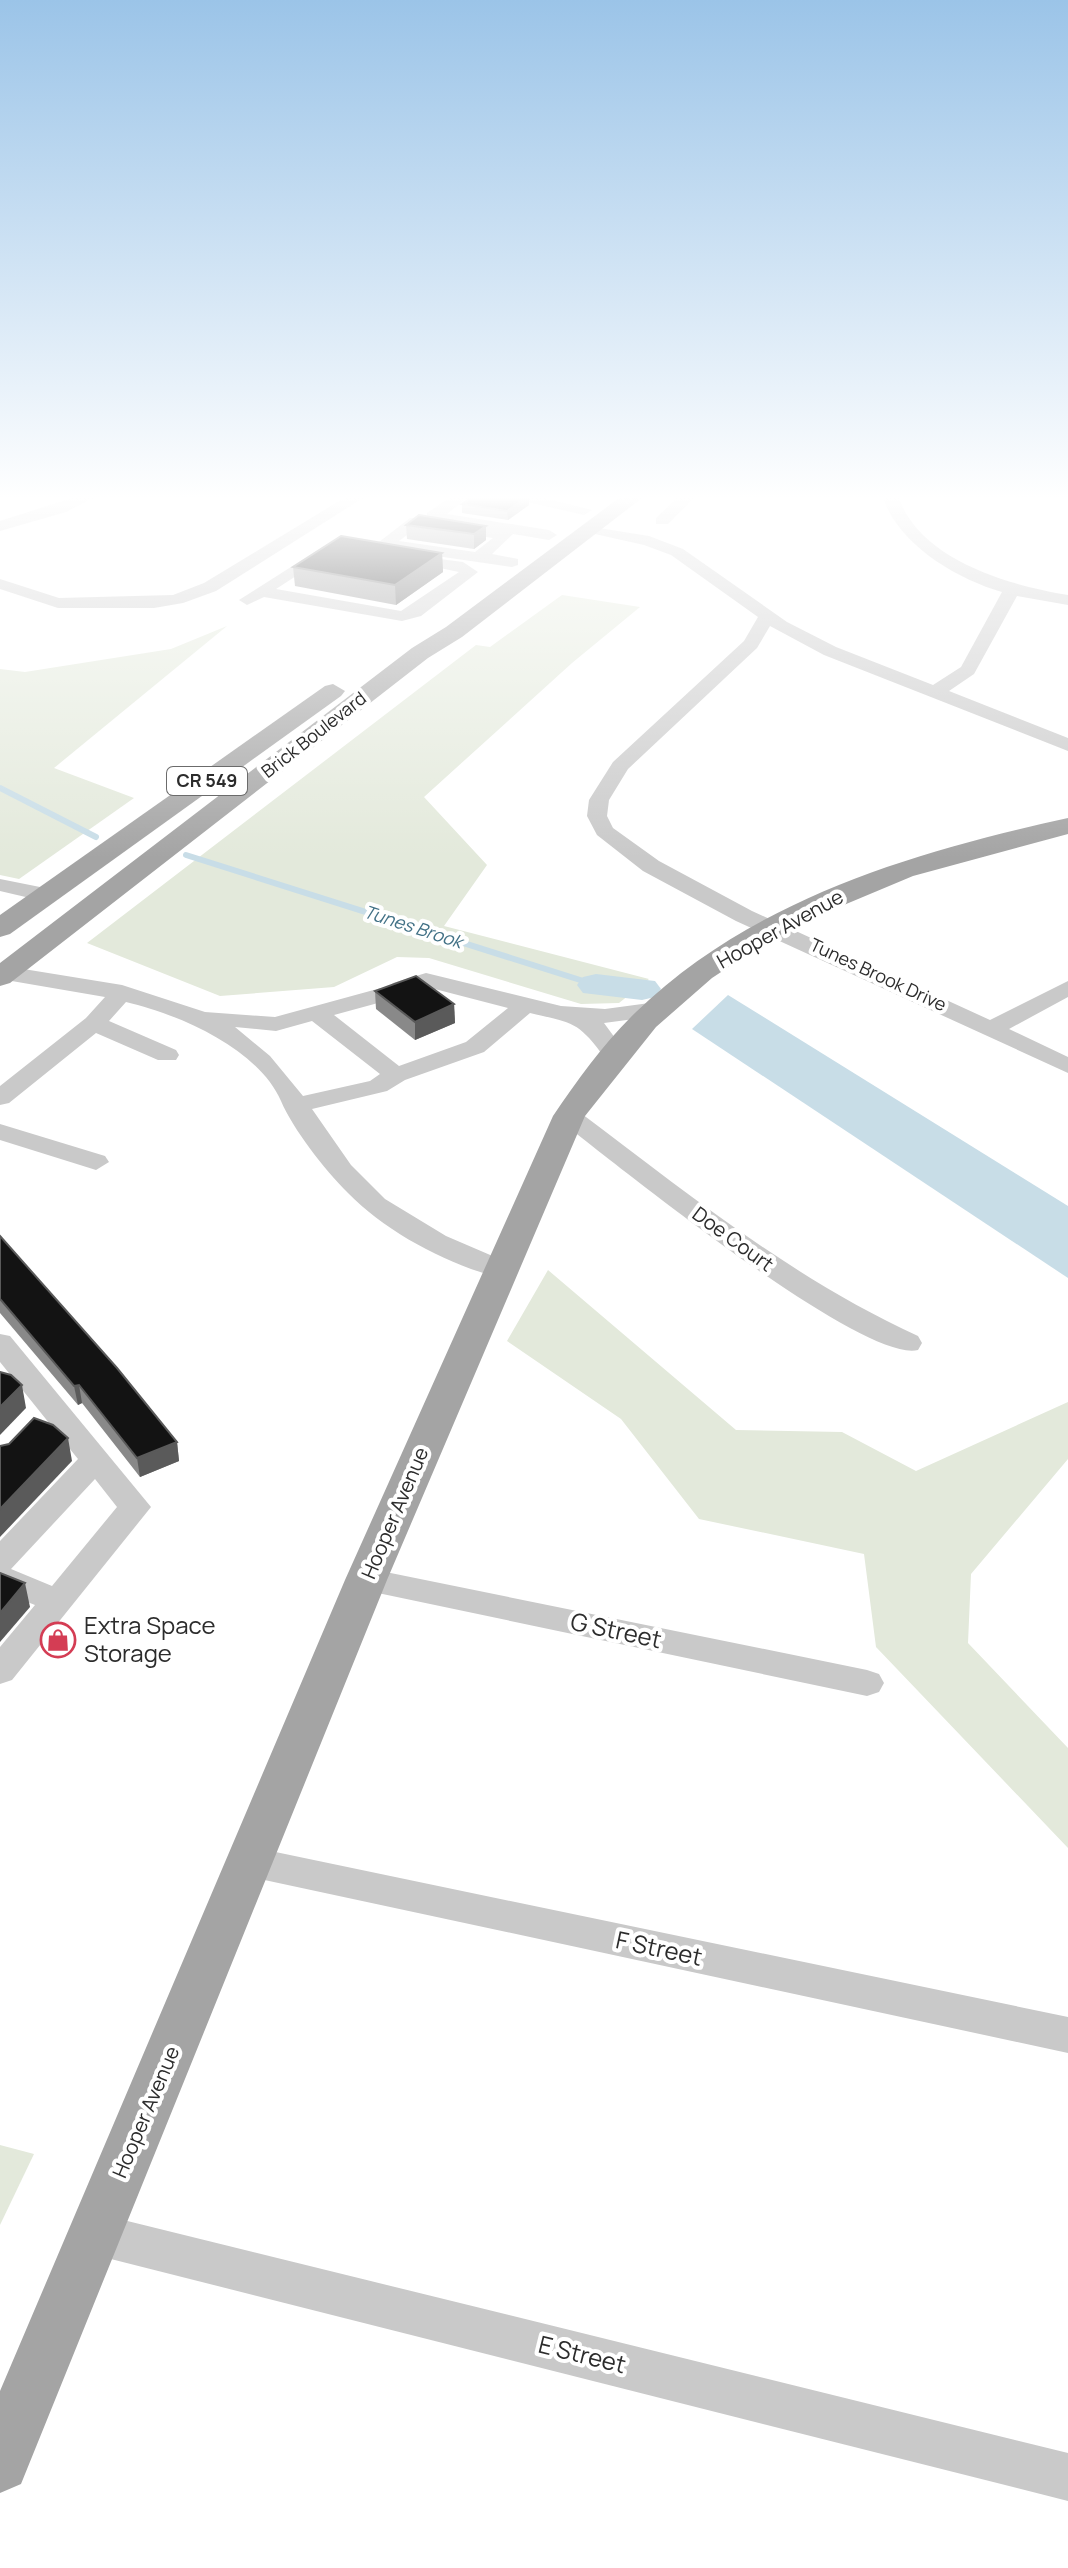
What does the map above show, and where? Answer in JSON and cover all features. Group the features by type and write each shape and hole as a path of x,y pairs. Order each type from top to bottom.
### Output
{"main road":[{"name":"Brick Boulevard","path":"2,974 417,643 443,618"},
{"name":"Brick Boulevard","path":"0,928 417,643 454,632 470,618"},
{"name":"Hooper Avenue","path":"0,2463 366,1580 569,1116 614,1053 657,1009 707,969 772,929 879,878 1003,839 1068,826"},
{"path":"0,914 46,895"}],"street":[{"path":"330,618 417,643"},
{"name":"Tunes Brook Drive","path":"766,618 751,644 620,766 599,800 597,816 604,831 621,847 772,929 803,940 1068,1066"},
{"path":"770,618 830,651 1068,745"},
{"path":"934,693 968,670 997,618"},
{"path":"0,885 46,895"},
{"path":"2,974 122,992 165,1003 228,1033 265,1062 344,1174 384,1210 432,1241 501,1270"},
{"path":"196,1016 276,1024 426,980 581,1018 622,1016 657,1009"},
{"path":"991,1029 1068,988"},
{"path":"0,1098 94,1023 122,992"},
{"path":"294,1106 378,1086 396,1075 475,1047 525,1005"},
{"path":"317,1014 396,1075"},
{"path":"581,1018 595,1028 614,1053"},
{"path":"94,1023 167,1055"},
{"name":"Doe Court","path":"569,1116 762,1262 840,1311 908,1343"},
{"path":"0,1132 96,1162"},
{"path":"0,1671 135,1507 96,1459 41,1416 4,1355"},
{"path":"0,1561 96,1459"},
{"path":"0,1578 57,1601"},
{"name":"G Street","path":"366,1580 867,1683"},
{"name":"F Street","path":"251,1862 1068,2035"},
{"name":"E Street","path":"95,2234 1068,2477"}],"shaded area":[{"path":"530,618 627,618 572,663 424,797 487,865 444,926 649,979 619,1003 581,1004 429,958 397,957 334,987 220,996 87,943 476,645 490,647"},
{"path":"227,626 54,768 134,798 19,879 0,875 0,669 25,672 171,649"},
{"path":"548,1270 736,1430 842,1432 916,1471 1068,1402 1068,1459 971,1574 968,1643 1068,1748 1068,1848 876,1647 864,1554 699,1519 621,1419 507,1341"},
{"path":"0,2145 34,2154 0,2225"}],"water":[{"path":"728,995 1068,1206 1068,1278 692,1029"}],"building":[{"path":"416,976 454,1004 415,1022 375,991"},
{"path":"0,1236 117,1368 177,1442 137,1458 79,1385 74,1386 0,1299"},
{"path":"0,1372 11,1375 22,1385 0,1407"},
{"path":"34,1418 53,1425 68,1438 0,1509 0,1446 9,1444"},
{"path":"0,1573 25,1583 0,1613"}],"waterway":[{"name":"Tunes Brook","path":"0,788 96,837"},
{"name":"Tunes Brook","path":"186,855 596,985"},
{"name":"Tunes Brook","path":"596,985 642,989"}],"place":[{"name":"Extra Space Storage","path":"58,1640"}]}
